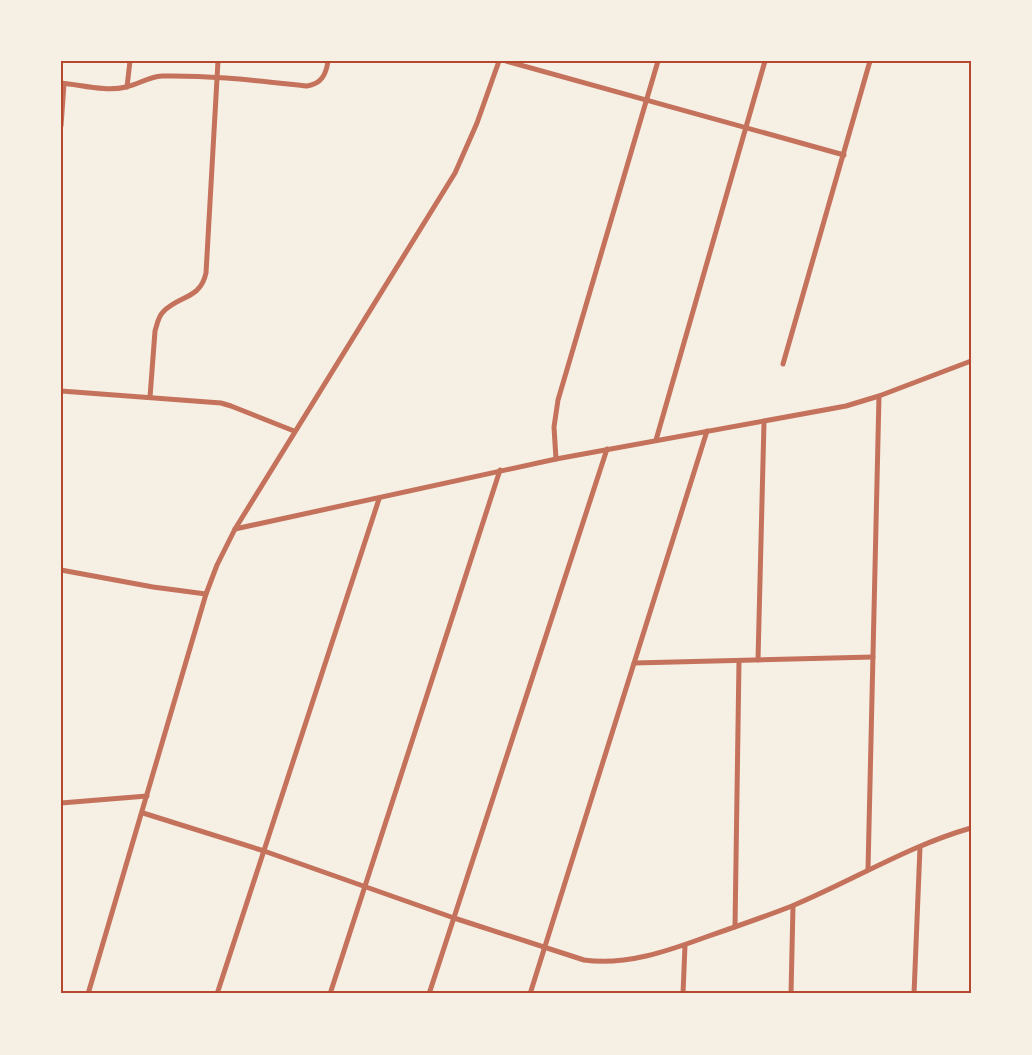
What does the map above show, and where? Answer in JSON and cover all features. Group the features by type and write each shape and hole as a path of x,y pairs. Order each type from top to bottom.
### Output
{"street":[{"path":"127,87 130,61"},
{"path":"150,397 155,331 162,312 198,290 203,283 218,61"},
{"path":"61,126 63,83 114,88 127,87 150,77 216,77 307,86 314,85 320,81 327,72 328,61"},
{"path":"88,994 143,813 206,594 217,565 235,529 294,431 455,173 478,123 499,61"},
{"path":"506,61 844,155"},
{"path":"556,459 554,427 557,407 658,61"},
{"path":"656,440 765,61"},
{"path":"783,364 870,61"},
{"path":"235,529 378,499 500,470 846,406 879,396 971,361"},
{"path":"61,390 221,403 294,431"},
{"path":"868,870 879,396"},
{"path":"758,660 764,422"},
{"path":"530,994 708,431"},
{"path":"429,994 607,449"},
{"path":"330,994 500,470"},
{"path":"216,994 378,499"},
{"path":"61,570 153,587 206,594"},
{"path":"634,663 873,657"},
{"path":"735,927 739,660"},
{"path":"61,803 147,796"},
{"path":"143,813 264,851 545,948 584,960 598,962 639,957 685,945 793,906 920,847 971,828"},
{"path":"914,994 920,847"},
{"path":"791,994 793,906"},
{"path":"683,994 685,945"}]}
